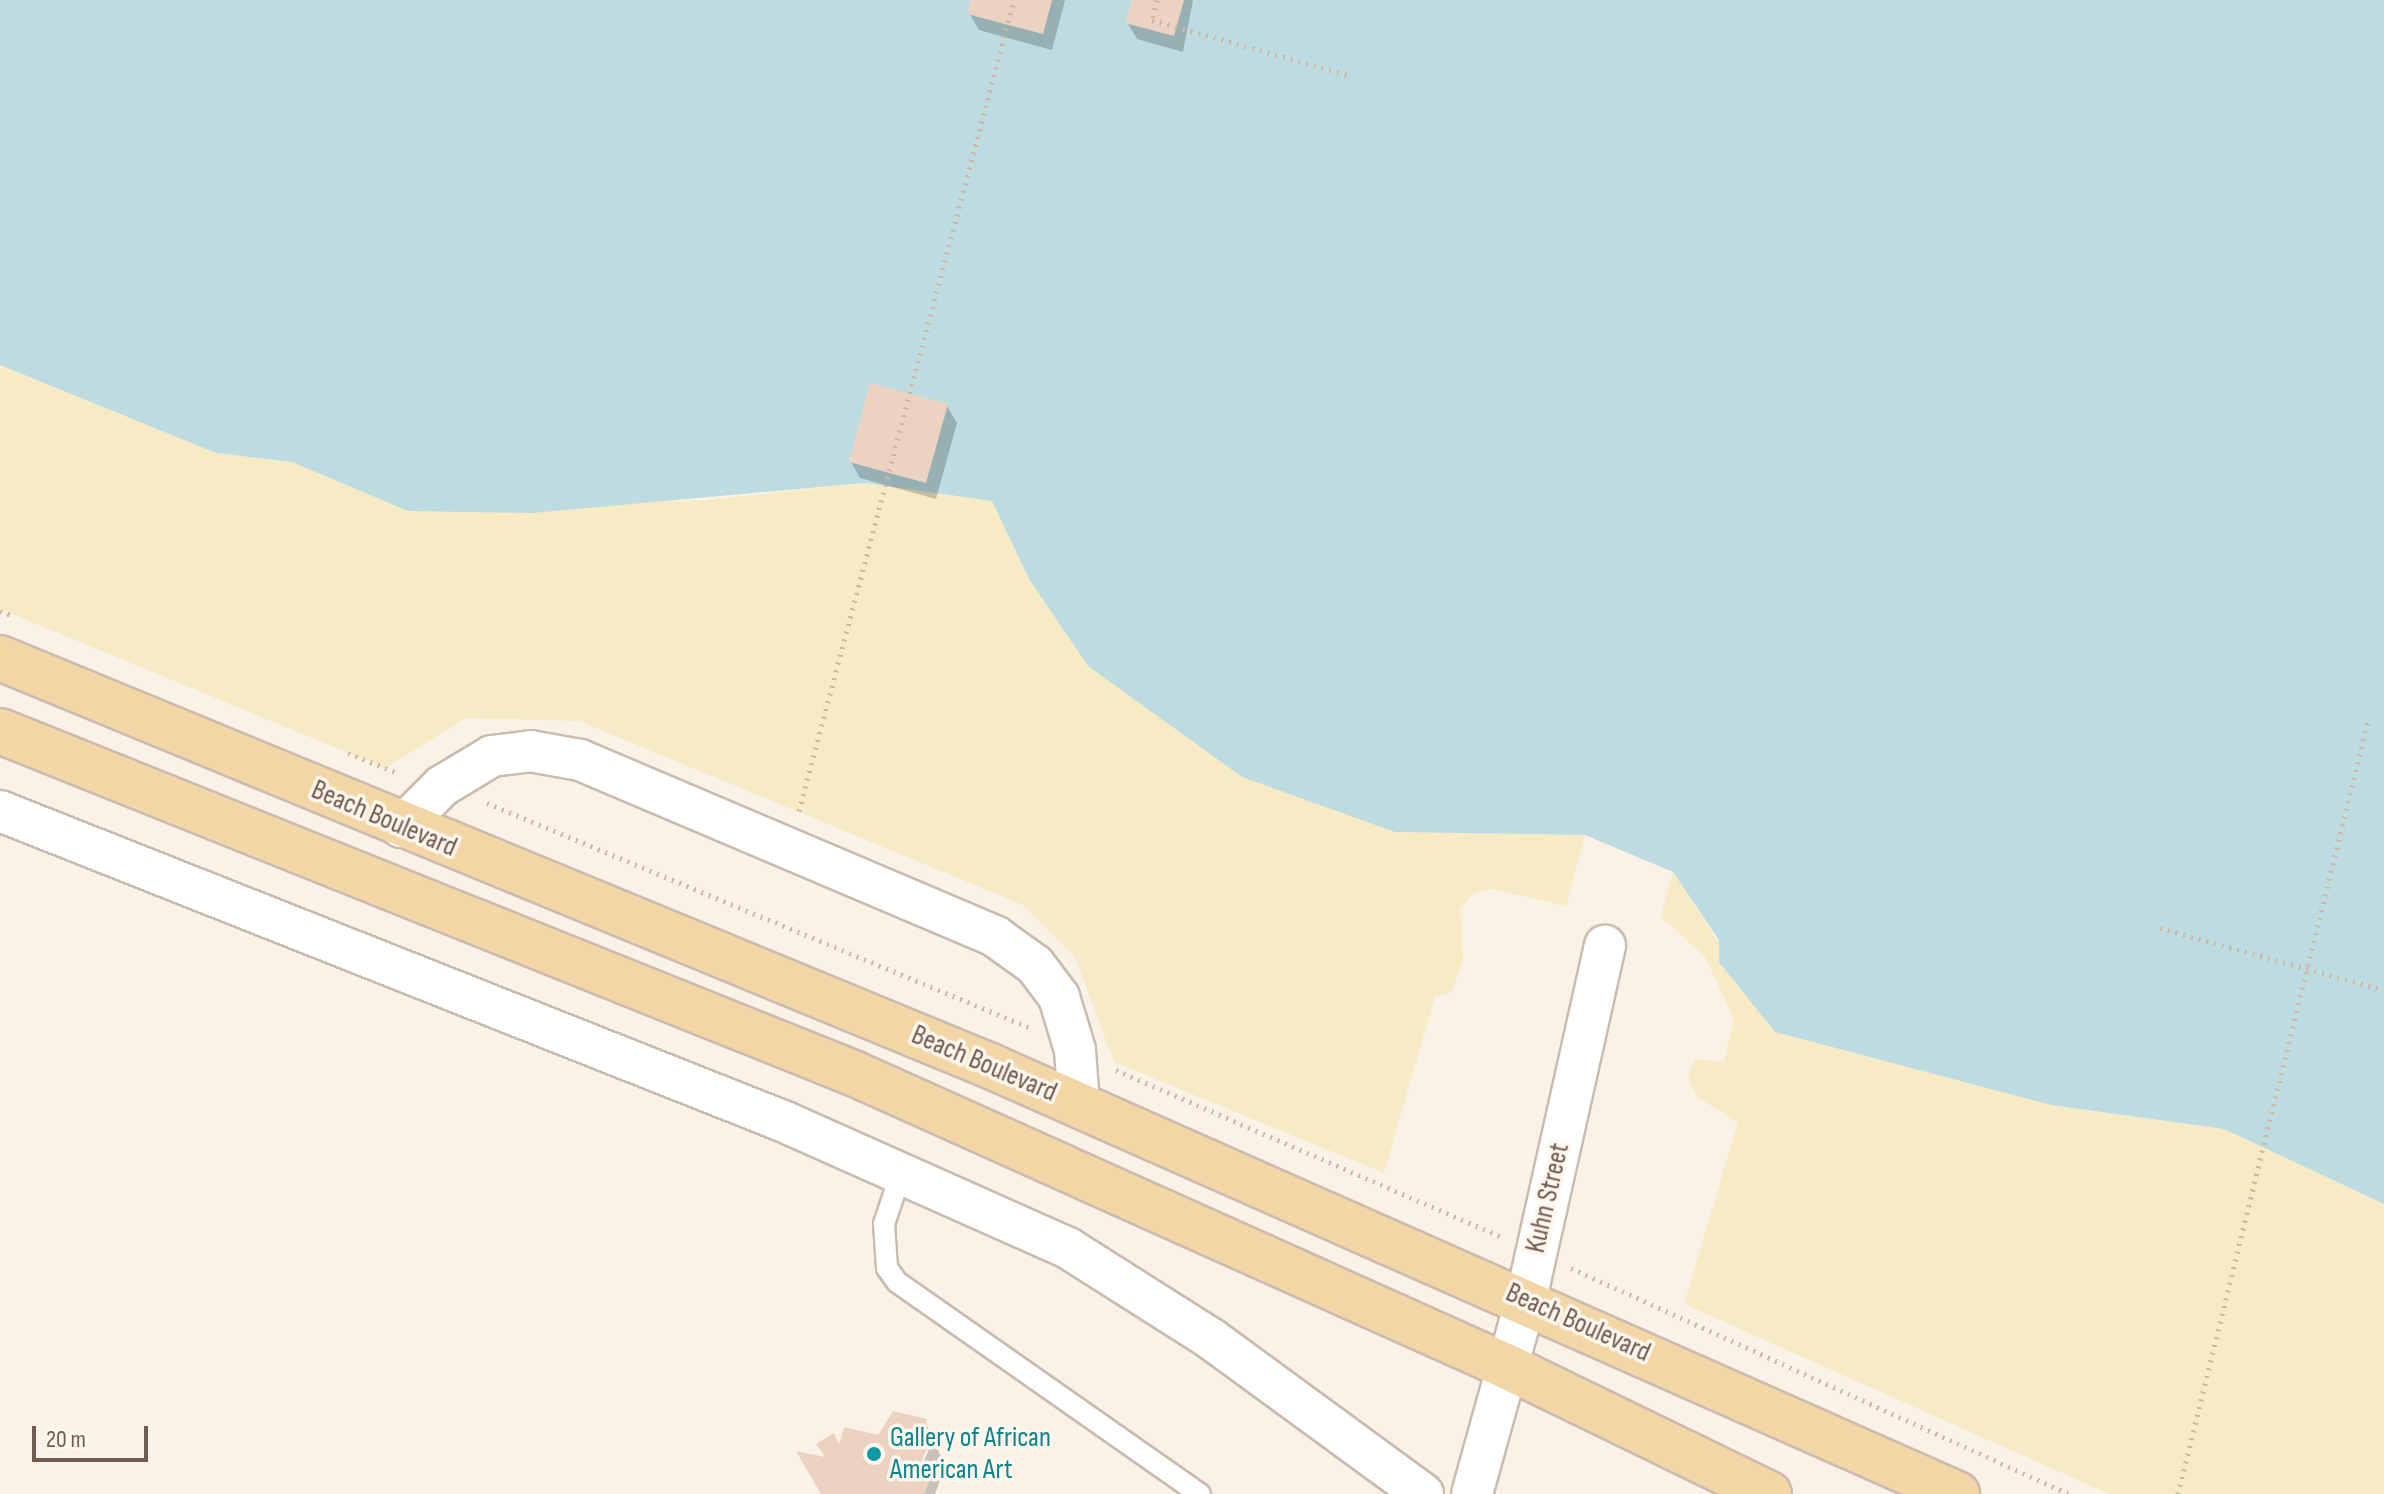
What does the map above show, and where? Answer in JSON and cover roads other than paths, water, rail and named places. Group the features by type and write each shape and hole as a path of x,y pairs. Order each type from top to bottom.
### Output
{"main road":[{"name":"Beach Boulevard","path":"0,658 401,827 1079,1105 1526,1299 1957,1494"},
{"name":"Beach Boulevard","path":"0,731 853,1073 1508,1367 1769,1494"}],"street":[{"path":"401,827 450,780 492,756 530,751 580,760 996,937 1035,965 1059,997 1075,1050 1079,1105"},
{"path":"0,811 902,1170 1068,1248 1210,1338 1423,1494"},
{"name":"Kuhn Street","path":"1472,1494 1526,1299 1605,946"}],"lane":[{"path":"902,1170 884,1224 887,1268 897,1282 1200,1494"}],"water":[{"path":"0,0 2384,0 2384,1204 2224,1129 2051,1105 1775,1032 1719,962 1719,940 1673,872 1585,835 1395,832 1242,777 1088,666 1029,579 992,501 865,483 532,513 408,511 292,462 216,453 0,365"}],"place":[{"name":"Gallery of African American Art","path":"874,1454"}]}
